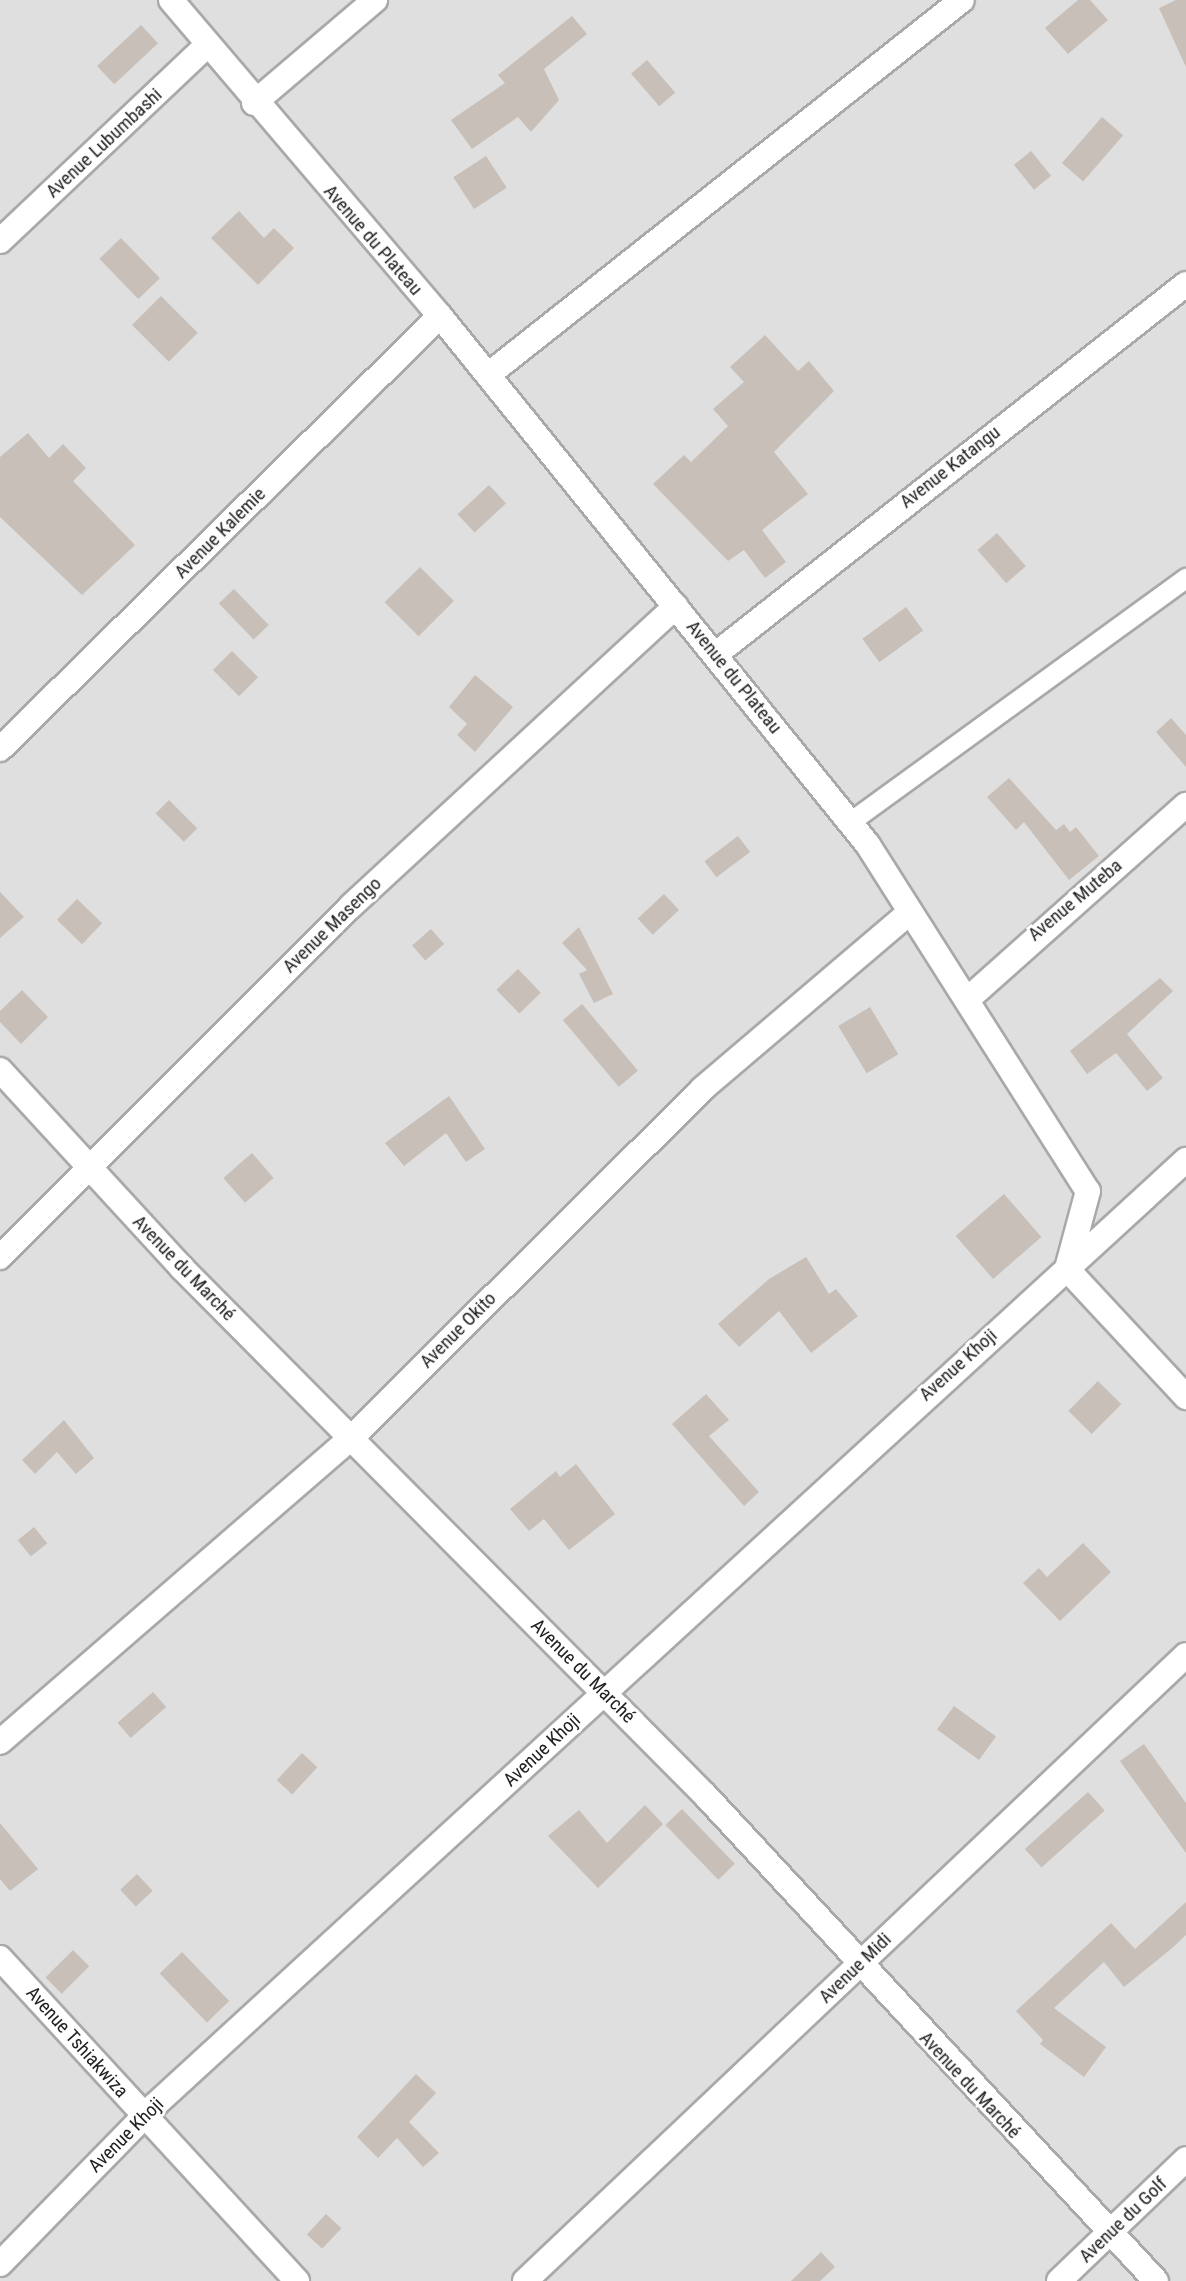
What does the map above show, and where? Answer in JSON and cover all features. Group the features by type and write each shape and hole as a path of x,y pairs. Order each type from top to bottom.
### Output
{"street":[{"name":"Avenue du Plateau","path":"171,0 254,103 440,316 851,821 968,999 1088,1191 1068,1269"},
{"path":"254,103 375,0"},
{"path":"488,375 962,0"},
{"name":"Avenue Lubumbashi","path":"0,241 208,44"},
{"name":"Avenue Katangu","path":"716,654 1186,284"},
{"name":"Avenue Kalemie","path":"0,750 440,316"},
{"path":"851,821 1186,578"},
{"name":"Avenue Masengo","path":"0,1256 92,1169 351,906 676,606"},
{"name":"Avenue Muteba","path":"968,999 1186,806"},
{"name":"Avenue Okito","path":"0,1742 352,1437 702,1089 910,912"},
{"name":"Avenue du Marché","path":"0,1070 92,1169 352,1437 605,1692 1109,2235 1156,2281"},
{"name":"Avenue Khoji","path":"0,2264 144,2115 1186,1160"},
{"path":"1068,1269 1186,1397"},
{"name":"Avenue Midi","path":"525,2281 1186,1655"},
{"name":"Avenue Tshiakwiza","path":"0,1958 297,2281"},
{"name":"Avenue du Golf","path":"1059,2281 1186,2159"}],"shaded area":[{"path":"0,0 1186,0 1186,2281 0,2281"}],"building":[{"path":"1078,0 1090,0 1108,20 1068,54 1045,28"},
{"path":"1176,0 1186,0 1186,67 1159,8"},
{"path":"572,16 587,34 544,69 559,100 531,132 518,117 472,149 451,120 505,83 498,75"},
{"path":"141,25 158,43 114,84 97,66"},
{"path":"647,60 675,92 659,106 631,74"},
{"path":"1102,117 1123,135 1083,181 1062,163"},
{"path":"1031,151 1051,176 1034,190 1014,165"},
{"path":"486,156 507,188 474,209 453,177"},
{"path":"239,211 264,238 274,228 294,248 258,285 211,238"},
{"path":"121,238 160,278 138,299 99,259"},
{"path":"161,296 198,333 169,362 132,325"},
{"path":"765,335 798,371 809,361 834,391 774,452 808,494 762,530 786,562 765,578 744,550 728,561 653,484 684,455 691,462 728,426 713,409 744,382 730,367"},
{"path":"28,433 49,458 63,444 86,468 73,481 135,545 82,595 0,517 0,457"},
{"path":"489,485 506,503 475,533 458,514"},
{"path":"997,533 1026,566 1006,583 977,550"},
{"path":"420,567 454,601 419,636 385,602"},
{"path":"234,589 269,625 254,640 219,604"},
{"path":"906,607 923,630 879,662 862,639"},
{"path":"232,651 258,677 239,696 213,670"},
{"path":"475,675 513,707 475,752 457,735 467,724 449,707"},
{"path":"1171,718 1186,735 1186,767 1156,732"},
{"path":"1009,778 1056,830 1064,824 1070,832 1076,827 1099,856 1069,880 1024,822 1016,830 987,797"},
{"path":"169,800 197,828 184,842 156,813"},
{"path":"738,836 750,852 716,877 704,861"},
{"path":"0,892 24,917 0,938"},
{"path":"664,894 679,910 653,935 638,919"},
{"path":"77,899 102,923 82,944 57,920"},
{"path":"579,927 613,994 594,1003 579,974 587,970 562,943"},
{"path":"431,929 444,944 425,960 412,945"},
{"path":"518,969 541,993 519,1014 496,990"},
{"path":"1160,978 1173,991 1127,1034 1163,1078 1147,1091 1116,1053 1087,1074 1070,1051"},
{"path":"22,990 48,1017 21,1044 0,1022 0,1011"},
{"path":"582,1004 638,1071 619,1087 563,1020"},
{"path":"870,1007 898,1054 867,1073 838,1026"},
{"path":"449,1096 485,1149 466,1162 446,1133 404,1166 385,1143"},
{"path":"252,1153 274,1178 245,1203 223,1178"},
{"path":"1004,1194 1041,1237 993,1279 956,1236"},
{"path":"806,1257 829,1294 836,1289 858,1316 811,1353 779,1311 739,1347 718,1324 769,1279"},
{"path":"1098,1381 1121,1404 1092,1434 1068,1411"},
{"path":"706,1394 729,1420 709,1436 759,1492 744,1506 672,1424"},
{"path":"64,1420 94,1458 76,1474 57,1452 35,1474 22,1460"},
{"path":"576,1464 615,1514 569,1550 544,1519 529,1531 510,1509 556,1471 560,1477"},
{"path":"34,1527 47,1543 31,1557 18,1540"},
{"path":"1083,1543 1111,1572 1060,1621 1023,1583 1039,1568 1047,1577"},
{"path":"153,1692 166,1707 131,1738 118,1723"},
{"path":"954,1706 996,1737 979,1760 937,1729"},
{"path":"1144,1744 1186,1803 1186,1853 1120,1761"},
{"path":"302,1753 317,1767 292,1794 277,1780"},
{"path":"1088,1792 1105,1811 1042,1867 1025,1849"},
{"path":"645,1805 663,1824 598,1888 548,1836 579,1810 607,1843"},
{"path":"682,1809 735,1864 718,1880 665,1825"},
{"path":"0,1823 38,1869 10,1891 0,1879"},
{"path":"137,1874 153,1891 136,1907 120,1890"},
{"path":"1186,1902 1186,1935 1124,1987 1104,1962 1054,2008 1106,2047 1084,2077 1040,2044 1043,2040 1016,2011 1111,1923 1135,1949"},
{"path":"73,1950 89,1966 62,1994 45,1978"},
{"path":"182,1952 229,2001 207,2022 160,1974"},
{"path":"416,2074 436,2093 409,2122 439,2153 423,2167 397,2138 378,2158 357,2137"},
{"path":"326,2214 341,2228 322,2249 307,2234"},
{"path":"821,2252 835,2267 820,2281 791,2281"}]}
